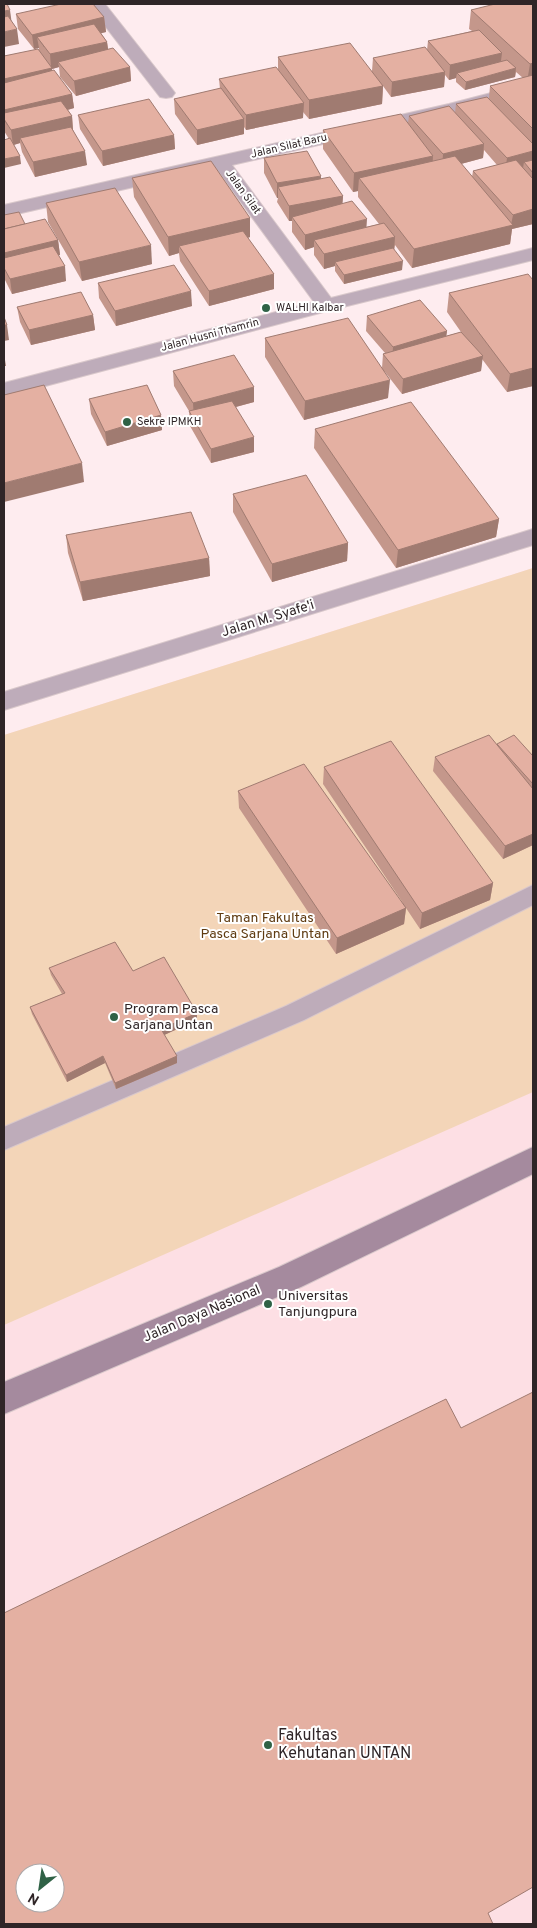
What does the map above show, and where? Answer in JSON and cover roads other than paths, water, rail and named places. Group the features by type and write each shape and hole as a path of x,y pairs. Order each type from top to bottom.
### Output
{"street":[{"path":"96,4 166,93"},
{"name":"Jalan Silat Baru","path":"220,161 452,109 533,87"},
{"name":"Jalan Silat","path":"4,211 220,161 326,305"},
{"name":"Jalan Husni Thamrin","path":"4,390 326,305 533,254"},
{"name":"Jalan M. Syafe'i","path":"4,701 533,537"},
{"name":"Jalan Daya Nasional","path":"4,1398 290,1277 533,1160"}],"lane":[{"path":"4,1139 295,1013 533,894"}],"place":[{"name":"WALHI Kalbar","path":"266,308"},
{"name":"Sekre IPMKH","path":"127,422"},
{"name":"Program Pasca Sarjana Untan","path":"114,1017"},
{"name":"Universitas Tanjungpura","path":"268,1304"},
{"name":"Fakultas Kehutanan UNTAN","path":"268,1745"}],"park label":[{"name":"Taman Fakultas Pasca Sarjana Untan","path":"265,926"}]}
